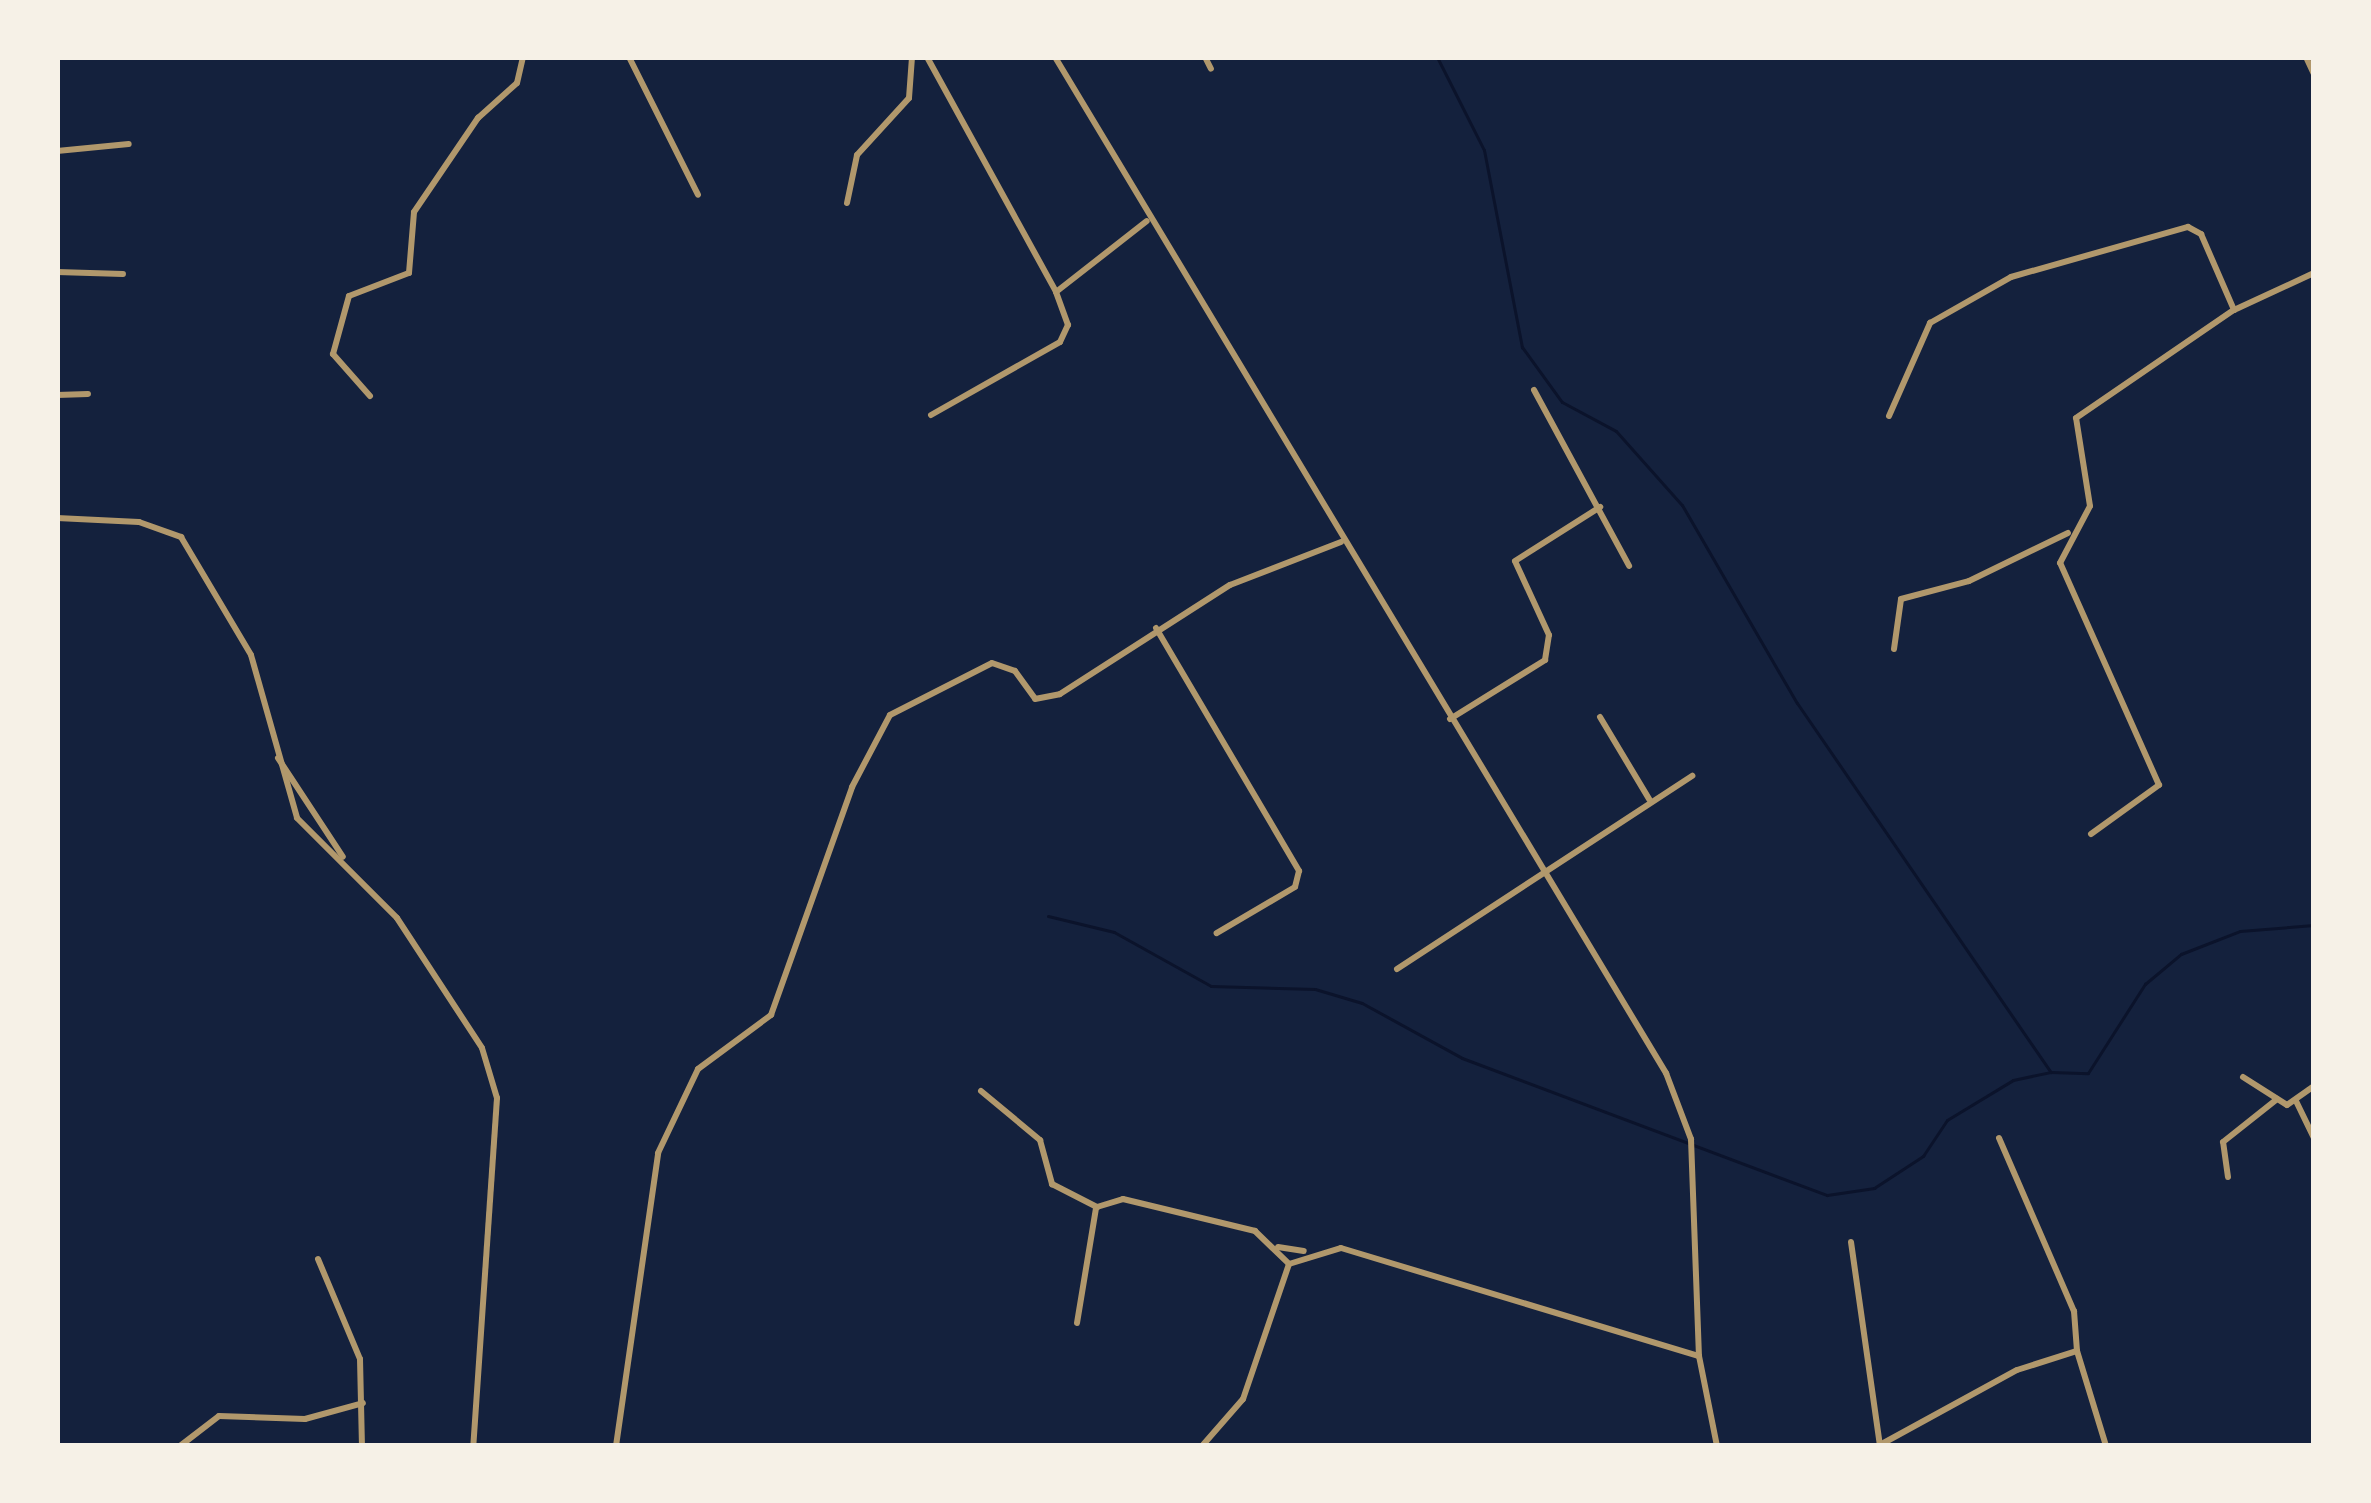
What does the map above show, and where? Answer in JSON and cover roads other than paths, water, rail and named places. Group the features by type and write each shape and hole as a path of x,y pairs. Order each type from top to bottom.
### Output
{"street":[{"path":"370,396 333,354 349,296 409,273 414,212 478,118 517,83 523,57"},
{"path":"629,57 698,195"},
{"path":"847,203 860,150 909,98 912,57"},
{"path":"927,57 1056,292 1068,325 1060,342 931,415"},
{"path":"1055,57 1147,220 1666,1073 1691,1139 1699,1356 1717,1446"},
{"path":"1205,57 1211,69"},
{"path":"2306,57 2314,74"},
{"path":"57,151 129,144"},
{"path":"1056,292 1147,220"},
{"path":"1888,416 1930,323 2011,278 2188,227 2234,310"},
{"path":"57,272 123,274"},
{"path":"2091,834 2159,785 2074,604 2060,563 2071,532 2090,506 2076,418 2234,310 2314,273"},
{"path":"1534,390 1629,566"},
{"path":"57,395 88,394"},
{"path":"1450,719 1545,660 1549,635 1515,561 1600,507"},
{"path":"57,518 139,522 181,537 228,601 297,818 345,860 397,918 495,1080 473,1446"},
{"path":"1894,650 1901,599 1969,581 2071,532"},
{"path":"616,1446 658,1153 698,1069 771,1015 876,735 969,669 1006,664 1042,700 1156,628 1341,542"},
{"path":"1156,628 1300,871 1294,887 1217,933"},
{"path":"1600,717 1649,800"},
{"path":"276,754 345,860"},
{"path":"1397,969 1544,868 1692,776"},
{"path":"2243,1077 2277,1100 2296,1101 2314,1086"},
{"path":"981,1091 1040,1140 1052,1184 1096,1207 1138,1202 1255,1231 1289,1264"},
{"path":"2228,1177 2222,1142 2277,1100"},
{"path":"2296,1101 2314,1138"},
{"path":"2000,1138 2074,1311 2077,1351 2106,1446"},
{"path":"1078,1322 1096,1207"},
{"path":"1851,1242 1879,1446 2017,1370 2077,1351"},
{"path":"1275,1247 1341,1248 1699,1356"},
{"path":"1202,1446 1243,1399 1289,1264 1304,1251"},
{"path":"318,1259 360,1359 362,1446"},
{"path":"180,1446 219,1416 305,1419 363,1403"}],"waterway":[{"path":"1437,57 1484,150 1522,347 1562,402 1616,431 1682,505 1797,703 2051,1072 2088,1073 2145,984 2181,954 2240,931 2314,925"},
{"path":"1048,916 1114,932 1211,986 1315,989 1362,1003 1462,1058 1827,1195 1874,1188 1923,1156 1947,1120 2013,1080 2050,1072"}]}
